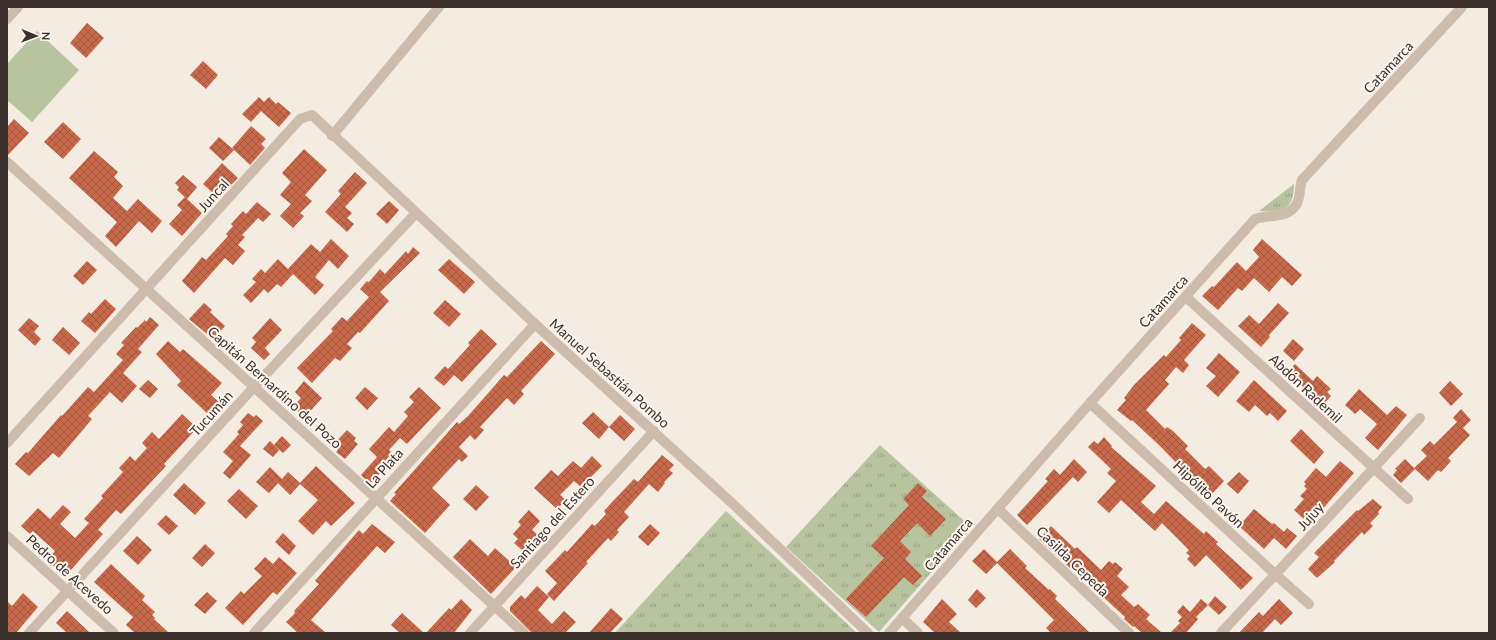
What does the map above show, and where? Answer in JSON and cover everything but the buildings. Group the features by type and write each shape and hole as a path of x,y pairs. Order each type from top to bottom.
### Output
{"street":[{"path":"7,19 18,7"},
{"path":"332,136 439,7"},
{"name":"Catamarca","path":"889,633 1090,403 1255,219 1265,216 1276,217 1287,214 1296,205 1302,180 1462,7"},
{"name":"Juncal","path":"7,443 147,290 300,119 312,115 332,136"},
{"name":"Manuel Sebastián Pombo","path":"332,136 535,324 654,431 868,633"},
{"name":"Capitán Bernardino del Pozo","path":"7,162 524,633"},
{"name":"Tucumán","path":"29,633 254,387 416,213"},
{"name":"Abdón Rademil","path":"1186,297 1408,499"},
{"name":"La Plata","path":"254,633 535,324"},
{"name":"Hipólito Pavón","path":"1090,403 1309,604"},
{"name":"Jujuy","path":"1221,633 1420,418"},
{"name":"Santiago del Estero","path":"470,633 654,431"},
{"name":"Casilda Cepeda","path":"998,509 1129,633"},
{"name":"Pedro de Acevedo","path":"7,536 114,633"},
{"path":"902,618 918,633"}],"green space":[{"path":"37,31 79,70 32,122 7,100 7,64"},
{"path":"1294,184 1292,200 1289,205 1280,210 1259,211"},
{"path":"880,445 971,527 879,632 786,547"},
{"path":"726,511 857,633 615,633"}]}
